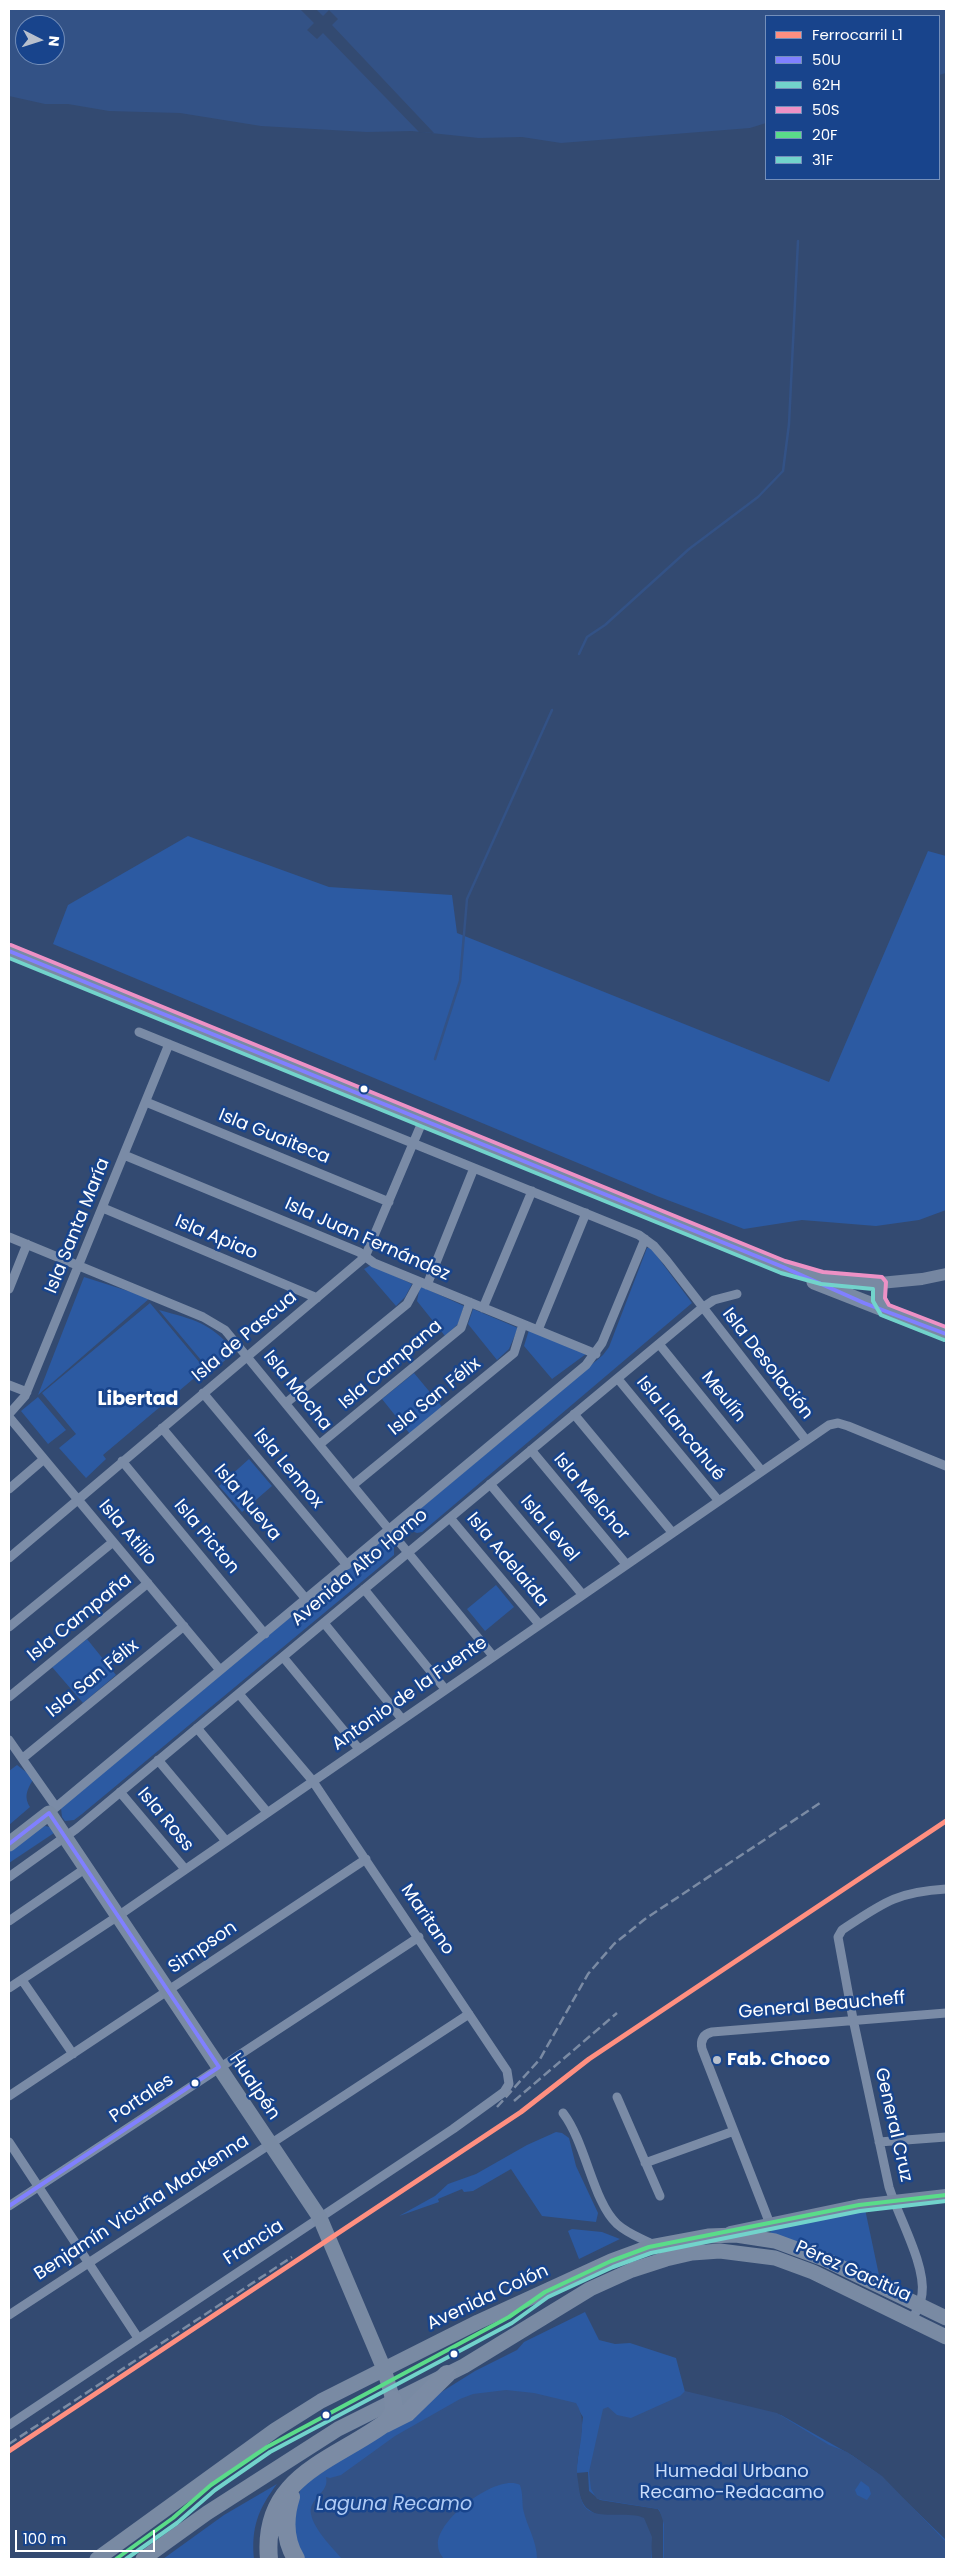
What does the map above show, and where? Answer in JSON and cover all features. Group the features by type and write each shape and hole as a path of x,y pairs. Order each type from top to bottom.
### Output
{"highway":[{"path":"269,2559 270,2532 280,2503 290,2488 308,2469 384,2424 407,2413 447,2374"},
{"path":"384,2424 394,2413 393,2400"},
{"path":"296,2559 286,2536 286,2517 296,2486 308,2469"}],"main road":[{"path":"9,951 783,1267 818,1284 946,1334"},
{"path":"783,1267 822,1278 880,1283 922,1279 946,1274"},
{"path":"880,1283 880,1302 888,1312"},
{"name":"Hualpén","path":"53,1810 66,1837 86,1868 320,2218 384,2369 393,2400"},
{"name":"Avenida Alto Horno","path":"9,1844 53,1810"},
{"name":"Avenida Colón","path":"97,2559 275,2430 321,2401 478,2322 635,2252 654,2245 770,2224 841,2208 946,2195"},
{"name":"Pérez Gacitúa","path":"708,2236 753,2237 787,2244 824,2259 946,2318"},
{"name":"Pérez Gacitúa","path":"681,2255 734,2251 775,2258 801,2267 946,2337"},
{"name":"Avenida Colón","path":"143,2559 207,2513 311,2446 393,2400 485,2354 590,2289 632,2270 681,2255"}],"street":[{"name":"Isla Desolación","path":"139,1032 586,1213 645,1239 668,1261 696,1297 702,1308 806,1440"},
{"name":"Isla Santa María","path":"9,1415 22,1401 27,1392 169,1044"},
{"name":"Isla Guaiteca","path":"146,1102 390,1202"},
{"name":"Isla de Pascua","path":"9,1558 365,1257 390,1202 423,1120"},
{"name":"Isla Juan Fernández","path":"124,1155 365,1257 374,1263 596,1354"},
{"path":"286,1403 407,1304 423,1283 474,1168"},
{"path":"483,1308 532,1192"},
{"name":"Isla Apiao","path":"103,1208 317,1298"},
{"path":"538,1330 586,1213"},
{"name":"Isla Mocha","path":"9,1237 212,1320 225,1330 493,1656"},
{"name":"Avenida Alto Horno","path":"53,1810 575,1375 596,1354 645,1239"},
{"path":"9,1289 27,1244"},
{"name":"Avenida Alto Horno","path":"9,1877 66,1837 702,1308 714,1300 737,1294"},
{"name":"Isla Campana","path":"320,1444 460,1328 470,1302"},
{"name":"Isla San Félix","path":"353,1485 514,1353 523,1324"},
{"name":"Meulín","path":"659,1344 761,1470"},
{"name":"Isla Llancahué","path":"618,1378 718,1500"},
{"path":"9,1385 27,1392"},
{"name":"Isla Lennox","path":"203,1393 347,1565"},
{"path":"574,1414 672,1532"},
{"name":"Isla Atilio","path":"9,1415 220,1670"},
{"name":"Isla Desolación","path":"829,1425 838,1423 848,1426 946,1466"},
{"name":"Antonio de la Fuente","path":"9,1988 118,1916 445,1688 829,1425"},
{"name":"Isla Nueva","path":"162,1428 306,1599"},
{"name":"Isla Melchor","path":"532,1450 626,1564"},
{"path":"9,1489 44,1459"},
{"name":"Isla Picton","path":"122,1462 264,1634"},
{"name":"Isla Level","path":"490,1484 582,1594"},
{"name":"Isla Adelaida","path":"450,1518 539,1624"},
{"path":"9,1627 113,1542"},
{"name":"Isla Campaña","path":"9,1697 148,1583"},
{"path":"364,1589 445,1688"},
{"path":"324,1622 402,1719"},
{"name":"Isla San Félix","path":"23,1758 184,1626"},
{"path":"283,1657 359,1748"},
{"path":"239,1694 312,1780"},
{"path":"197,1728 267,1812"},
{"path":"9,1740 23,1758 53,1810"},
{"path":"158,1760 226,1841"},
{"name":"Maritano","path":"312,1780 507,2071 510,2081"},
{"name":"Isla Ross","path":"120,1792 185,1869"},
{"name":"Simpson","path":"9,2096 366,1859"},
{"path":"9,1920 86,1868"},
{"name":"General Cruz","path":"912,2319 920,2304 923,2291 920,2272 889,2187 838,1942 839,1933 889,1900 913,1891 946,1889"},
{"name":"Portales","path":"9,2206 418,1936"},
{"path":"22,1980 73,2054"},
{"name":"General Beaucheff","path":"734,2131 702,2049 702,2038 712,2032 853,2019 946,2013"},
{"name":"Benjamín Vicuña Mackenna","path":"9,2315 469,2014"},
{"name":"Francia","path":"9,2425 485,2107 507,2090 510,2081"},
{"path":"617,2097 660,2196"},
{"path":"563,2112 576,2134 606,2210 617,2224 633,2235 654,2245"},
{"path":"645,2163 734,2131 770,2224"},
{"path":"879,2142 946,2137"},
{"path":"9,2142 138,2338"},
{"path":"633,2235 636,2243 635,2252"}],"green space":[{"path":"188,836 329,887 452,895 457,933 829,1082 928,851 946,856 946,1210 919,1220 876,1226 802,1220 744,1229 657,1196 53,944 68,905"},
{"path":"647,1248 651,1248 692,1303 422,1532 417,1533 409,1530 408,1519 603,1355 609,1347"},
{"path":"371,1265 412,1284 405,1297 396,1306 364,1269"},
{"path":"84,1277 150,1298 38,1395"},
{"path":"420,1286 464,1306 458,1324 445,1336 417,1301"},
{"path":"150,1303 205,1369 103,1455 106,1459 86,1478 59,1448 76,1434 42,1393"},
{"path":"473,1309 518,1328 509,1349 497,1360 468,1324"},
{"path":"159,1310 192,1320 209,1328 218,1334 235,1352 211,1372"},
{"path":"529,1330 586,1354 552,1379 524,1346"},
{"path":"414,1373 443,1408 410,1434 382,1399"},
{"path":"38,1397 66,1430 48,1444 21,1411"},
{"path":"249,1459 272,1486 242,1512 219,1486"},
{"path":"385,1538 394,1542 394,1555 82,1814 74,1820 65,1821 62,1817 61,1808"},
{"path":"496,1585 514,1607 485,1631 467,1609"},
{"path":"87,1639 116,1675 83,1703 52,1667"},
{"path":"17,1765 34,1778 28,1789 27,1796 30,1807 9,1825 9,1771"},
{"path":"45,1826 60,1829 9,1863 9,1849 35,1830"},
{"path":"556,2132 562,2133 569,2138 576,2166 598,2213 596,2222 542,2216 511,2169 473,2191 464,2192 462,2189 438,2199 439,2202 399,2216 435,2196 448,2184 476,2174 527,2145"},
{"path":"865,2209 880,2280 770,2234 771,2229"},
{"path":"572,2229 602,2232 620,2239 579,2259 568,2231"},
{"path":"585,2312 599,2340 615,2344 630,2343 676,2358 685,2392 781,2415 853,2456 877,2473 946,2540 946,2559 663,2559 663,2517 658,2509 600,2500 589,2491 588,2472 576,2473 583,2417 574,2403 576,2476 583,2502 588,2509 602,2517 650,2532 652,2559 302,2559 295,2542 293,2523 296,2504 302,2486 475,2371 517,2350 524,2342"},
{"path":"277,2484 257,2519 253,2548 254,2559 163,2559 224,2515"}],"water":[{"path":"9,9 946,9 946,73 940,75 940,15 765,15 765,123 750,128 561,143 522,137 479,138 412,131 367,132 261,126 180,113 109,111 68,104 45,104 9,96"},
{"name":"Laguna Recamo","path":"506,2390 534,2393 576,2403 582,2421 577,2471 583,2504 594,2513 644,2518 652,2537 651,2559 537,2559 537,2552 523,2509 520,2485 510,2483 483,2492 457,2512 447,2523 440,2535 438,2545 444,2559 342,2559 319,2532 311,2514 313,2504 325,2487 326,2477 330,2478 341,2475 395,2436 460,2399 473,2394"},
{"name":"Humedal Urbano Recamo-Redacamo","path":"685,2391 777,2413 829,2445 847,2452 882,2476 946,2542 946,2559 664,2559 664,2524 659,2509 597,2499 591,2489 589,2472 603,2409 608,2407 617,2415 631,2418 680,2396","holes":["861,2481 869,2487 871,2494 867,2500 857,2495 855,2490"]}],"pier":[{"path":"300,9 316,9 323,16 329,10 338,19 332,25 434,133 419,132 323,33 317,39 307,30 314,23"}],"waterway":[{"path":"579,654 587,637 605,625 689,549 758,497 783,471 789,424 798,241"},
{"path":"435,1059 460,981 467,899 552,710"}],"railway":[{"path":"497,2107 540,2059 588,1974 614,1944 645,1919 820,1803"},
{"path":"514,2101 617,2013"},
{"path":"9,2444 292,2257"}],"rail line":[{"name":"L1","path":"9,2451 521,2112 589,2059 946,1821"}],"transit line":[{"name":"50S","path":"11,945 785,1261 823,1272 882,1277 886,1282 885,1298 889,1305 946,1327"},
{"name":"50U","path":"9,951 783,1267 864,1303 946,1334"},
{"name":"62H","path":"9,958 781,1273 821,1284 873,1289 873,1301 881,1315 944,1340"},
{"name":"50U","path":"9,1844 49,1813 219,2067 9,2206"},
{"name":"20F","path":"116,2559 173,2518 211,2485 267,2447 509,2317 545,2292 611,2261 649,2247 859,2205 946,2195"},
{"name":"31F","path":"126,2559 177,2523 215,2490 270,2452 512,2323 548,2297 613,2267 651,2253 860,2211 946,2201"}],"place":[{"name":"Fab. Choco","path":"717,2060"}],"district":[{"name":"Libertad","path":"138,1400"}]}
